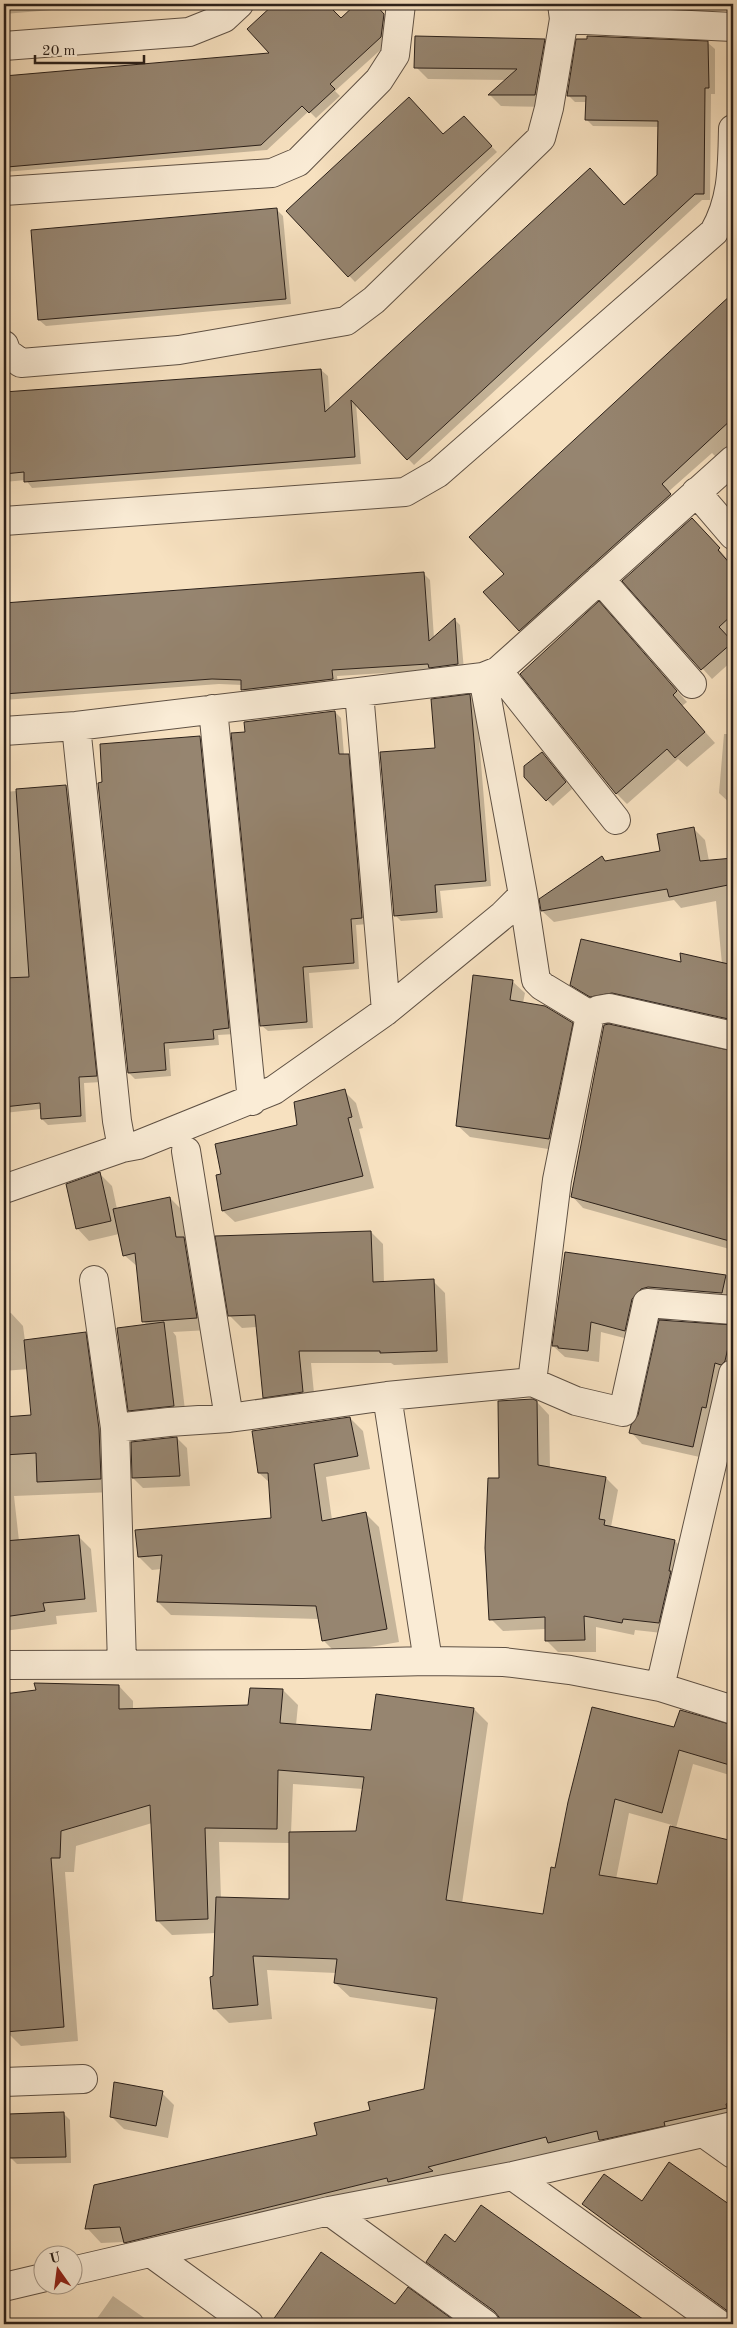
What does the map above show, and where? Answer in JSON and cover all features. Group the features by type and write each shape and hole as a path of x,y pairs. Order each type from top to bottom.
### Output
{"street":[{"path":"4,46 189,32 224,18 239,4"},
{"path":"4,191 272,173 298,162 379,80 395,55 400,4"},
{"path":"4,345 7,353 21,363 179,350 346,321 374,300 541,138 549,108 563,11 733,27"},
{"path":"4,521 405,492 438,473 714,232 724,215 731,185 733,129"},
{"path":"4,731 76,726 359,692 490,674 733,460"},
{"path":"696,492 733,535"},
{"path":"600,579 692,684"},
{"path":"490,674 616,820"},
{"path":"490,674 536,980 542,986 590,1015"},
{"path":"359,692 386,1011"},
{"path":"213,709 252,1101"},
{"path":"76,726 117,1121 122,1148"},
{"path":"4,1188 122,1148 138,1145 252,1101 274,1090 386,1011 503,915 523,895"},
{"path":"532,1382 556,1180 590,1015 598,1010 609,1008 733,1036"},
{"path":"186,1151 230,1418"},
{"path":"94,1280 115,1428 122,1664"},
{"path":"115,1428 230,1418 387,1396 532,1382 576,1401 623,1412 647,1303 733,1310"},
{"path":"660,1687 733,1374"},
{"path":"387,1396 428,1661"},
{"path":"4,1665 504,1662 570,1670 660,1687 733,1710"},
{"path":"4,2082 83,2079"},
{"path":"82,2269 329,2211 513,2176 705,2134 733,2126"},
{"path":"705,2134 733,2154"},
{"path":"513,2176 719,2324"},
{"path":"329,2211 486,2324"},
{"path":"151,2253 249,2324"},
{"path":"4,2287 32,2280"}],"building":[{"path":"274,4 327,4 341,18 356,4 375,4 384,14 381,37 330,84 335,89 309,113 302,106 261,145 7,167 4,76 269,53 247,29"},
{"path":"415,36 545,39 535,95 488,95 517,69 414,68"},
{"path":"587,36 708,41 709,88 705,88 704,194 695,194 407,460 351,400 355,457 24,482 24,472 4,474 4,392 321,369 325,412 590,168 624,205 657,175 658,121 585,120 586,96 567,96 576,39 587,39"},
{"path":"409,97 443,134 464,116 492,146 348,277 286,211"},
{"path":"277,208 286,299 38,320 31,230"},
{"path":"733,293 733,418 662,484 671,494 519,631 483,592 504,574 469,537"},
{"path":"692,518 720,548 718,550 733,567 733,614 719,627 733,642 701,670 622,581"},
{"path":"424,572 429,641 455,618 458,664 429,668 428,664 332,670 333,679 241,690 241,680 212,679 4,694 4,603"},
{"path":"599,601 677,691 673,695 705,732 675,758 667,749 616,794 520,674"},
{"path":"470,694 486,881 435,885 437,912 394,916 380,752 435,748 431,699"},
{"path":"335,711 339,754 349,754 362,918 351,919 354,963 303,967 307,1022 260,1026 231,733 245,732 244,722"},
{"path":"200,736 229,1028 213,1030 214,1039 164,1043 166,1070 128,1073 98,783 102,782 100,744"},
{"path":"542,752 566,782 546,801 524,777 524,766"},
{"path":"66,785 97,1076 79,1077 81,1116 41,1119 40,1103 4,1107 4,978 29,977 16,789"},
{"path":"694,827 700,861 733,858 733,884 669,897 667,889 541,911 539,899 602,856 605,861 660,851 657,834"},
{"path":"581,939 681,962 680,953 733,965 733,1020 612,993 590,997 570,985"},
{"path":"473,975 513,980 510,1000 545,1006 573,1023 549,1139 456,1126"},
{"path":"609,1024 733,1051 733,1242 571,1197 604,1025"},
{"path":"345,1089 352,1117 348,1118 363,1176 222,1211 216,1175 221,1174 215,1144 297,1125 294,1102"},
{"path":"100,1172 111,1221 76,1229 66,1184"},
{"path":"170,1197 176,1237 184,1237 197,1318 142,1322 135,1253 123,1256 113,1209"},
{"path":"371,1231 373,1282 434,1279 437,1351 380,1353 380,1351 299,1351 303,1392 263,1398 255,1315 228,1316 215,1236"},
{"path":"565,1252 726,1275 722,1293 648,1287 641,1289 632,1299 625,1331 591,1322 588,1351 558,1348 558,1346 552,1346"},
{"path":"659,1320 733,1325 725,1361 721,1365 715,1363 706,1408 702,1407 693,1447 629,1433 631,1425 638,1415"},
{"path":"164,1322 174,1406 128,1411 117,1328"},
{"path":"86,1332 99,1429 101,1479 37,1482 36,1453 4,1455 4,1417 31,1415 24,1340"},
{"path":"533,1399 537,1401 538,1465 606,1477 599,1519 605,1520 604,1525 675,1540 669,1571 671,1571 659,1623 623,1619 622,1623 584,1616 585,1640 545,1641 545,1617 489,1620 485,1548 488,1478 499,1478 498,1401"},
{"path":"350,1417 358,1456 314,1464 322,1521 366,1512 387,1629 322,1641 316,1606 157,1602 162,1555 138,1557 135,1530 271,1518 268,1473 258,1473 252,1431"},
{"path":"177,1437 180,1476 132,1478 131,1442"},
{"path":"79,1535 85,1599 43,1603 45,1611 4,1617 4,1541"},
{"path":"34,1683 119,1685 119,1709 248,1705 250,1688 283,1689 280,1723 371,1730 376,1694 474,1708 446,1900 543,1914 551,1867 555,1868 568,1802 592,1707 674,1727 680,1710 733,1725 733,1766 679,1750 662,1813 615,1799 599,1875 657,1884 670,1826 733,1841 733,2102 726,2104 727,2108 664,2122 665,2126 601,2140 599,2140 597,2131 548,2143 546,2137 428,2167 433,2171 388,2182 387,2178 124,2243 120,2227 85,2229 94,2185 317,2135 314,2123 370,2110 368,2102 424,2089 437,1998 334,1983 337,1959 253,1956 258,2005 213,2009 210,1977 213,1976 216,1897 289,1899 289,1832 356,1831 364,1777 278,1770 277,1829 205,1828 208,1919 156,1921 150,1805 61,1831 60,1858 51,1858 64,2027 5,2032 4,1694 36,1690"},
{"path":"114,2082 163,2091 156,2126 110,2117"},
{"path":"64,2112 66,2157 9,2158 8,2114"},
{"path":"669,2162 733,2207 733,2315 582,2204 604,2174 642,2201"},
{"path":"481,2205 650,2324 500,2324 499,2317 494,2311 426,2262 445,2234 455,2242"},
{"path":"321,2252 395,2304 408,2287 459,2324 270,2324"}]}
